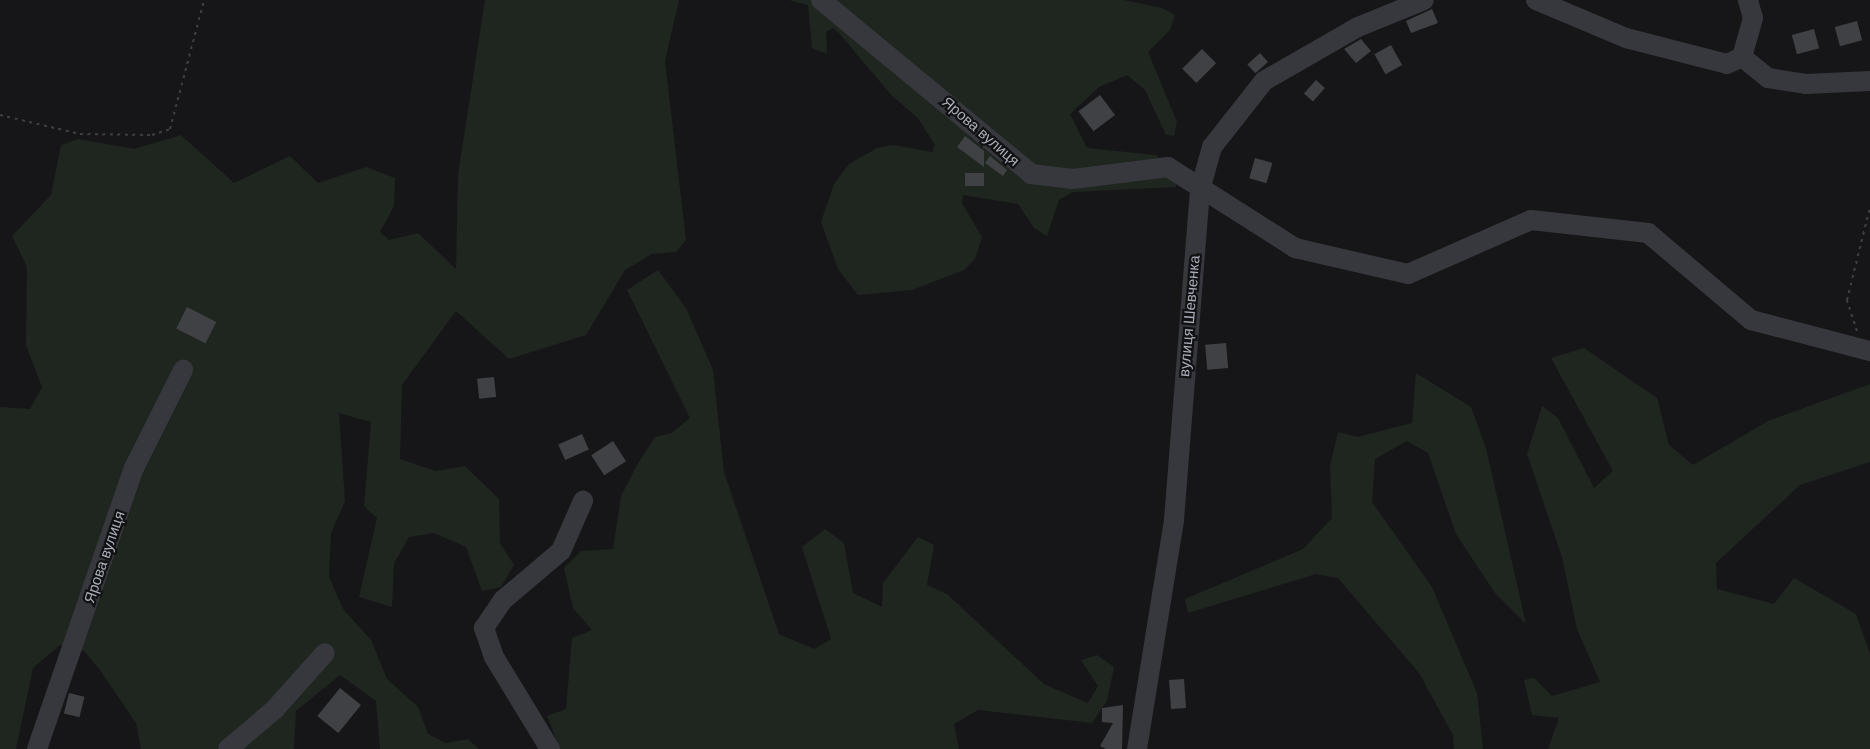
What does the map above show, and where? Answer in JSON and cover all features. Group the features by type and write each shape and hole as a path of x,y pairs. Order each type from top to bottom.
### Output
{"street":[{"name":"Ярова вулиця","path":"821,0 1031,174 1073,179 1168,167 1200,190 1295,248 1408,274 1531,220 1648,233 1751,320 1866,348"},
{"name":"вулиця Шевченка","path":"1137,749 1174,520 1200,190 1212,147 1264,81 1358,27 1424,0"},
{"path":"1536,0 1626,38 1727,64 1742,57 1753,18 1748,0"},
{"path":"1742,57 1768,78 1806,84 1870,81"},
{"name":"Ярова вулиця","path":"37,749 134,468 183,370"},
{"path":"550,749 494,657 484,628 503,600 561,551 583,501"},
{"path":"228,749 274,710 326,653"}],"path":[{"path":"0,115 80,134 152,135 170,129 204,0"},
{"path":"1866,348 1847,300 1870,207"}],"shaded area":[{"path":"485,0 679,0 665,61 686,240 676,252 652,254 625,270 586,335 509,359 456,311 402,385 400,459 436,471 465,466 499,499 500,543 514,565 501,587 482,591 466,547 434,533 409,537 394,564 392,607 359,597 377,518 364,506 371,422 339,413 345,501 331,533 329,577 343,609 371,640 387,679 418,707 428,734 446,743 468,739 479,749 380,749 376,701 340,675 296,711 294,749 141,749 136,723 100,670 84,651 60,645 33,668 16,749 0,749 0,407 30,409 42,387 26,345 27,267 12,236 51,195 61,145 78,139 134,149 181,135 234,183 290,156 318,183 366,167 395,178 394,206 380,232 389,240 418,233 456,269 458,175"},
{"path":"789,0 1124,0 1162,8 1175,15 1170,30 1148,52 1177,122 1174,136 1166,135 1145,90 1127,75 1099,87 1070,114 1087,148 1156,155 1176,179 1176,187 1073,192 1059,200 1047,236 1034,228 1018,204 963,195 962,203 982,237 975,259 964,270 912,290 858,295 838,269 821,222 834,184 849,164 877,148 893,145 932,152 935,145 918,118 892,96 833,28 826,32 827,54 812,48 808,5"},
{"path":"658,270 686,308 713,370 724,472 779,634 814,649 831,639 802,547 825,529 844,543 853,593 882,607 883,583 918,537 934,545 927,585 947,594 1044,684 1088,703 1098,686 1081,660 1097,655 1114,667 1107,701 1092,723 978,710 954,724 959,749 560,749 547,716 566,709 572,638 592,630 573,608 564,568 581,551 613,549 621,496 637,465 655,437 672,433 690,418 627,290"},
{"path":"1584,348 1657,398 1669,445 1693,465 1768,421 1870,384 1870,462 1800,485 1716,563 1717,589 1774,604 1794,578 1856,614 1870,654 1870,749 1548,749 1559,718 1532,715 1524,680 1534,678 1552,696 1600,682 1577,629 1562,557 1527,454 1542,406 1558,418 1594,488 1613,471 1551,358"},
{"path":"1416,373 1471,407 1486,448 1526,624 1495,593 1456,534 1428,453 1407,441 1375,459 1372,502 1432,587 1477,693 1483,749 1454,749 1453,735 1419,673 1338,578 1316,574 1188,613 1185,599 1303,549 1332,518 1330,466 1338,432 1358,437 1412,423"}],"building":[{"path":"1432,9 1438,23 1411,33 1406,21"},
{"path":"1857,21 1862,40 1840,46 1835,27"},
{"path":"1814,29 1819,48 1797,54 1792,35"},
{"path":"1361,39 1371,51 1356,63 1344,49"},
{"path":"1391,45 1402,65 1386,74 1374,54"},
{"path":"1202,49 1216,63 1196,83 1182,69"},
{"path":"1260,53 1268,62 1255,73 1247,64"},
{"path":"1316,80 1325,88 1313,101 1304,93"},
{"path":"1100,95 1115,115 1093,131 1078,111"},
{"path":"965,136 984,151 984,167 957,147"},
{"path":"990,156 1007,170 1003,176 985,163"},
{"path":"1255,158 1272,163 1267,183 1249,178"},
{"path":"965,173 984,173 984,186 965,186"},
{"path":"187,307 216,322 206,343 176,328"},
{"path":"1226,343 1228,368 1207,370 1205,345"},
{"path":"494,377 496,397 479,399 477,379"},
{"path":"582,434 589,450 565,460 558,445"},
{"path":"613,441 626,461 604,475 591,455"},
{"path":"1184,679 1186,708 1171,709 1169,680"},
{"path":"340,688 361,705 338,733 317,716"},
{"path":"69,693 85,697 79,717 64,713"},
{"path":"1123,705 1122,749 1106,749 1100,746 1113,723 1102,722 1102,708"}]}
